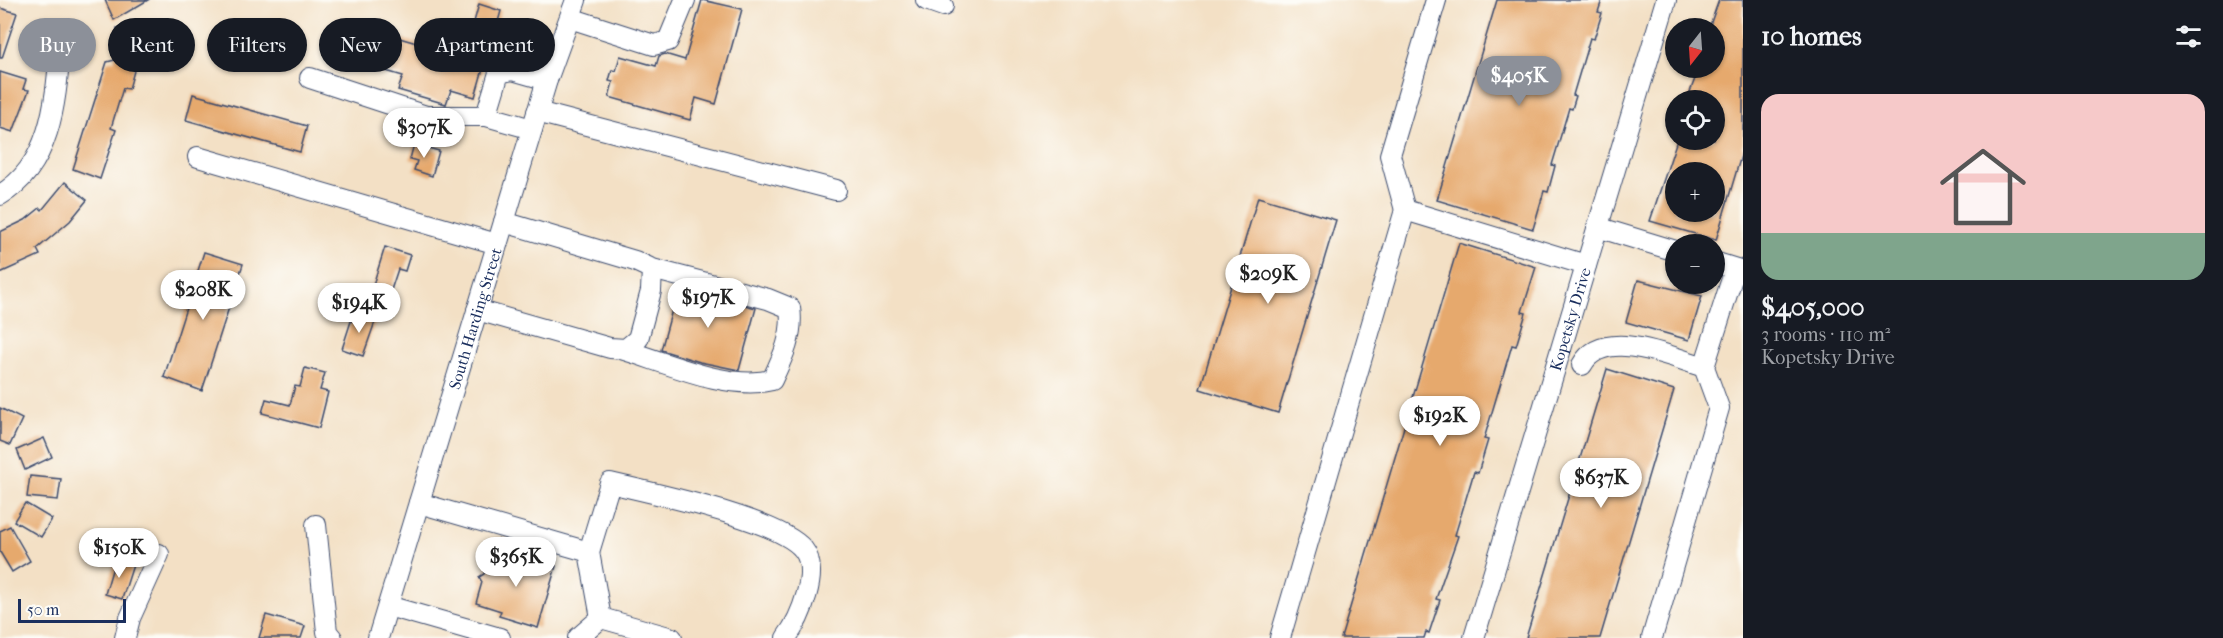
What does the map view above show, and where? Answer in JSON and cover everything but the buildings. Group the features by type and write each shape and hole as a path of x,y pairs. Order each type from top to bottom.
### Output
{"street":[{"path":"573,9 654,45 668,41 685,0"},
{"path":"1280,638 1405,210 1389,155 1436,0"},
{"name":"Kopetsky Drive","path":"1474,638 1666,0"},
{"name":"South Harding Street","path":"378,638 546,80 573,9"},
{"path":"486,116 499,73 512,70 546,80"},
{"path":"0,195 13,187 40,153 55,101 58,72"},
{"path":"310,78 426,116 486,116 534,120 836,190"},
{"path":"198,157 497,244"},
{"path":"1405,210 1586,265"},
{"path":"504,222 634,261 652,269 768,299 790,308 789,338 772,380 754,384 727,381 621,349"},
{"path":"1597,227 1665,248"},
{"path":"477,310 610,348 626,349 638,339 651,291 652,269"},
{"path":"1652,638 1719,408 1704,367 1739,270"},
{"path":"1582,365 1586,357 1595,352 1626,345 1704,367"},
{"path":"601,618 589,552 610,483 718,511 775,529 792,538 805,550 810,577 802,611 786,638"},
{"path":"419,503 589,552"},
{"path":"316,525 328,636"},
{"path":"125,638 130,618 159,554"},
{"path":"388,606 500,638"},
{"path":"578,638 601,618"},
{"path":"601,618 672,638"}]}
